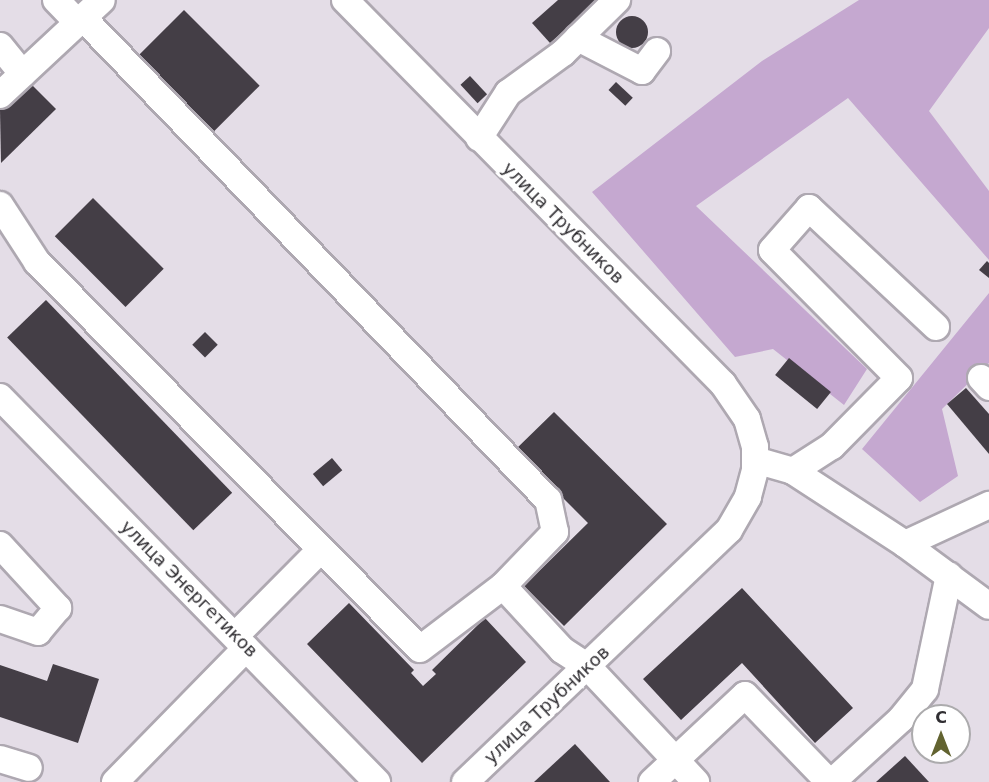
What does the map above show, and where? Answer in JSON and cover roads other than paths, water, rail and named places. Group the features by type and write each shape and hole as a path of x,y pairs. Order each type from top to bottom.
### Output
{"street":[{"path":"0,205 37,262 420,649 503,586 555,532 548,500 81,21 56,0"},
{"path":"0,95 102,0"},
{"name":"улица Трубников","path":"345,0 723,384 747,418 755,460 748,497 729,530 465,782"},
{"path":"479,138 508,93 578,38 617,0"},
{"path":"578,38 642,72 657,51"},
{"path":"0,46 23,74"},
{"path":"793,471 832,446 899,378 772,250 809,208 936,327"},
{"name":"улица Энергетиков","path":"0,397 377,782"},
{"path":"755,460 793,471 905,544 987,604"},
{"path":"905,544 989,505"},
{"path":"0,545 58,608 38,632 0,619"},
{"path":"115,782 321,549"},
{"path":"652,782 745,695 825,780 901,719 925,689 949,575"},
{"path":"503,586 562,650 588,667 696,782"},
{"path":"0,759 29,768"}]}
